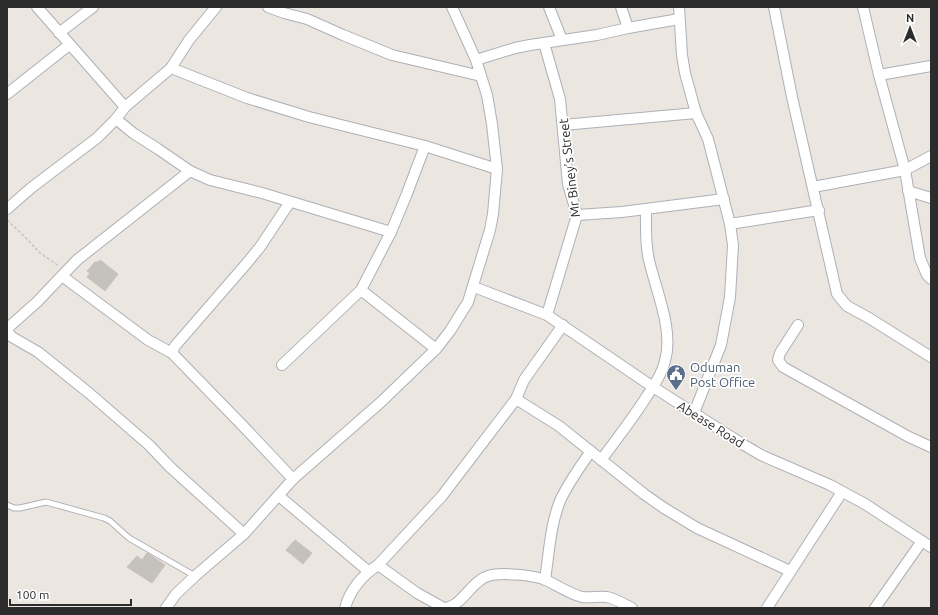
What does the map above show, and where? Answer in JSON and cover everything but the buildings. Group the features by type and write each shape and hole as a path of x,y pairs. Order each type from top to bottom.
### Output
{"street":[{"path":"37,7 125,107"},
{"path":"59,33 93,7"},
{"path":"7,209 30,188 97,138 116,119 125,107 171,68 189,40 216,7"},
{"path":"268,7 307,19 343,36 392,55 480,76"},
{"path":"166,608 176,594 244,534 259,515 279,496 293,479 365,416 436,349 459,319 468,302 474,287 490,230 497,169 487,95 476,60 452,7"},
{"path":"548,7 562,40"},
{"path":"621,7 628,28"},
{"path":"679,7 683,61 696,113 708,139 724,199 730,224 734,256 730,297 724,331 718,354 694,413"},
{"path":"774,7 792,97 837,294 847,306 931,357"},
{"path":"863,7 879,75 905,170 920,258 927,275 931,279"},
{"path":"476,60 515,48 597,35 679,19"},
{"name":"Mr Biney’s Street","path":"544,43 560,99 568,184 577,215 547,315"},
{"path":"7,94 69,45"},
{"path":"879,75 931,66"},
{"path":"171,68 247,98 288,111 425,146 497,169"},
{"path":"563,125 696,113"},
{"path":"116,119 133,133 190,171 210,180 262,193 391,232"},
{"path":"282,365 361,290 391,232 425,146"},
{"path":"812,187 905,170 931,156"},
{"path":"190,171 77,260 37,302 7,329 8,333 12,337 38,352 89,393 149,445 170,467 244,534"},
{"path":"908,191 931,198"},
{"path":"577,215 646,209 724,199"},
{"path":"172,353 182,337 260,247 290,202"},
{"path":"601,460 637,412 653,387 666,360 667,343 662,307 649,260 647,247 646,209"},
{"path":"730,224 819,210"},
{"path":"64,274 137,332 158,346 172,353 244,426 293,479"},
{"name":"Abease Road","path":"474,287 547,315 653,387 744,445 761,455 830,485 865,504 931,547"},
{"path":"361,290 436,349"},
{"path":"344,608 358,583 368,572 378,565 442,496 516,399 524,380 563,325"},
{"path":"798,325 780,352 778,360 783,367 909,437 931,447"},
{"path":"516,399 549,419 644,494 697,528 790,571"},
{"path":"545,580 552,535 560,501 578,469 591,451"},
{"path":"767,608 842,492"},
{"path":"279,496 368,572"},
{"path":"875,608 922,541"},
{"path":"378,565 411,589 444,608 454,605 474,584 487,576 499,574 528,576 545,580 575,595 588,598 608,598 632,608"}],"lane":[{"path":"7,505 14,508 20,508 46,502 104,518 110,521 128,538 195,576"}],"path":[{"path":"7,220 40,253 64,274"}],"place":[{"name":"Oduman Post Office","path":"676,391"}]}
